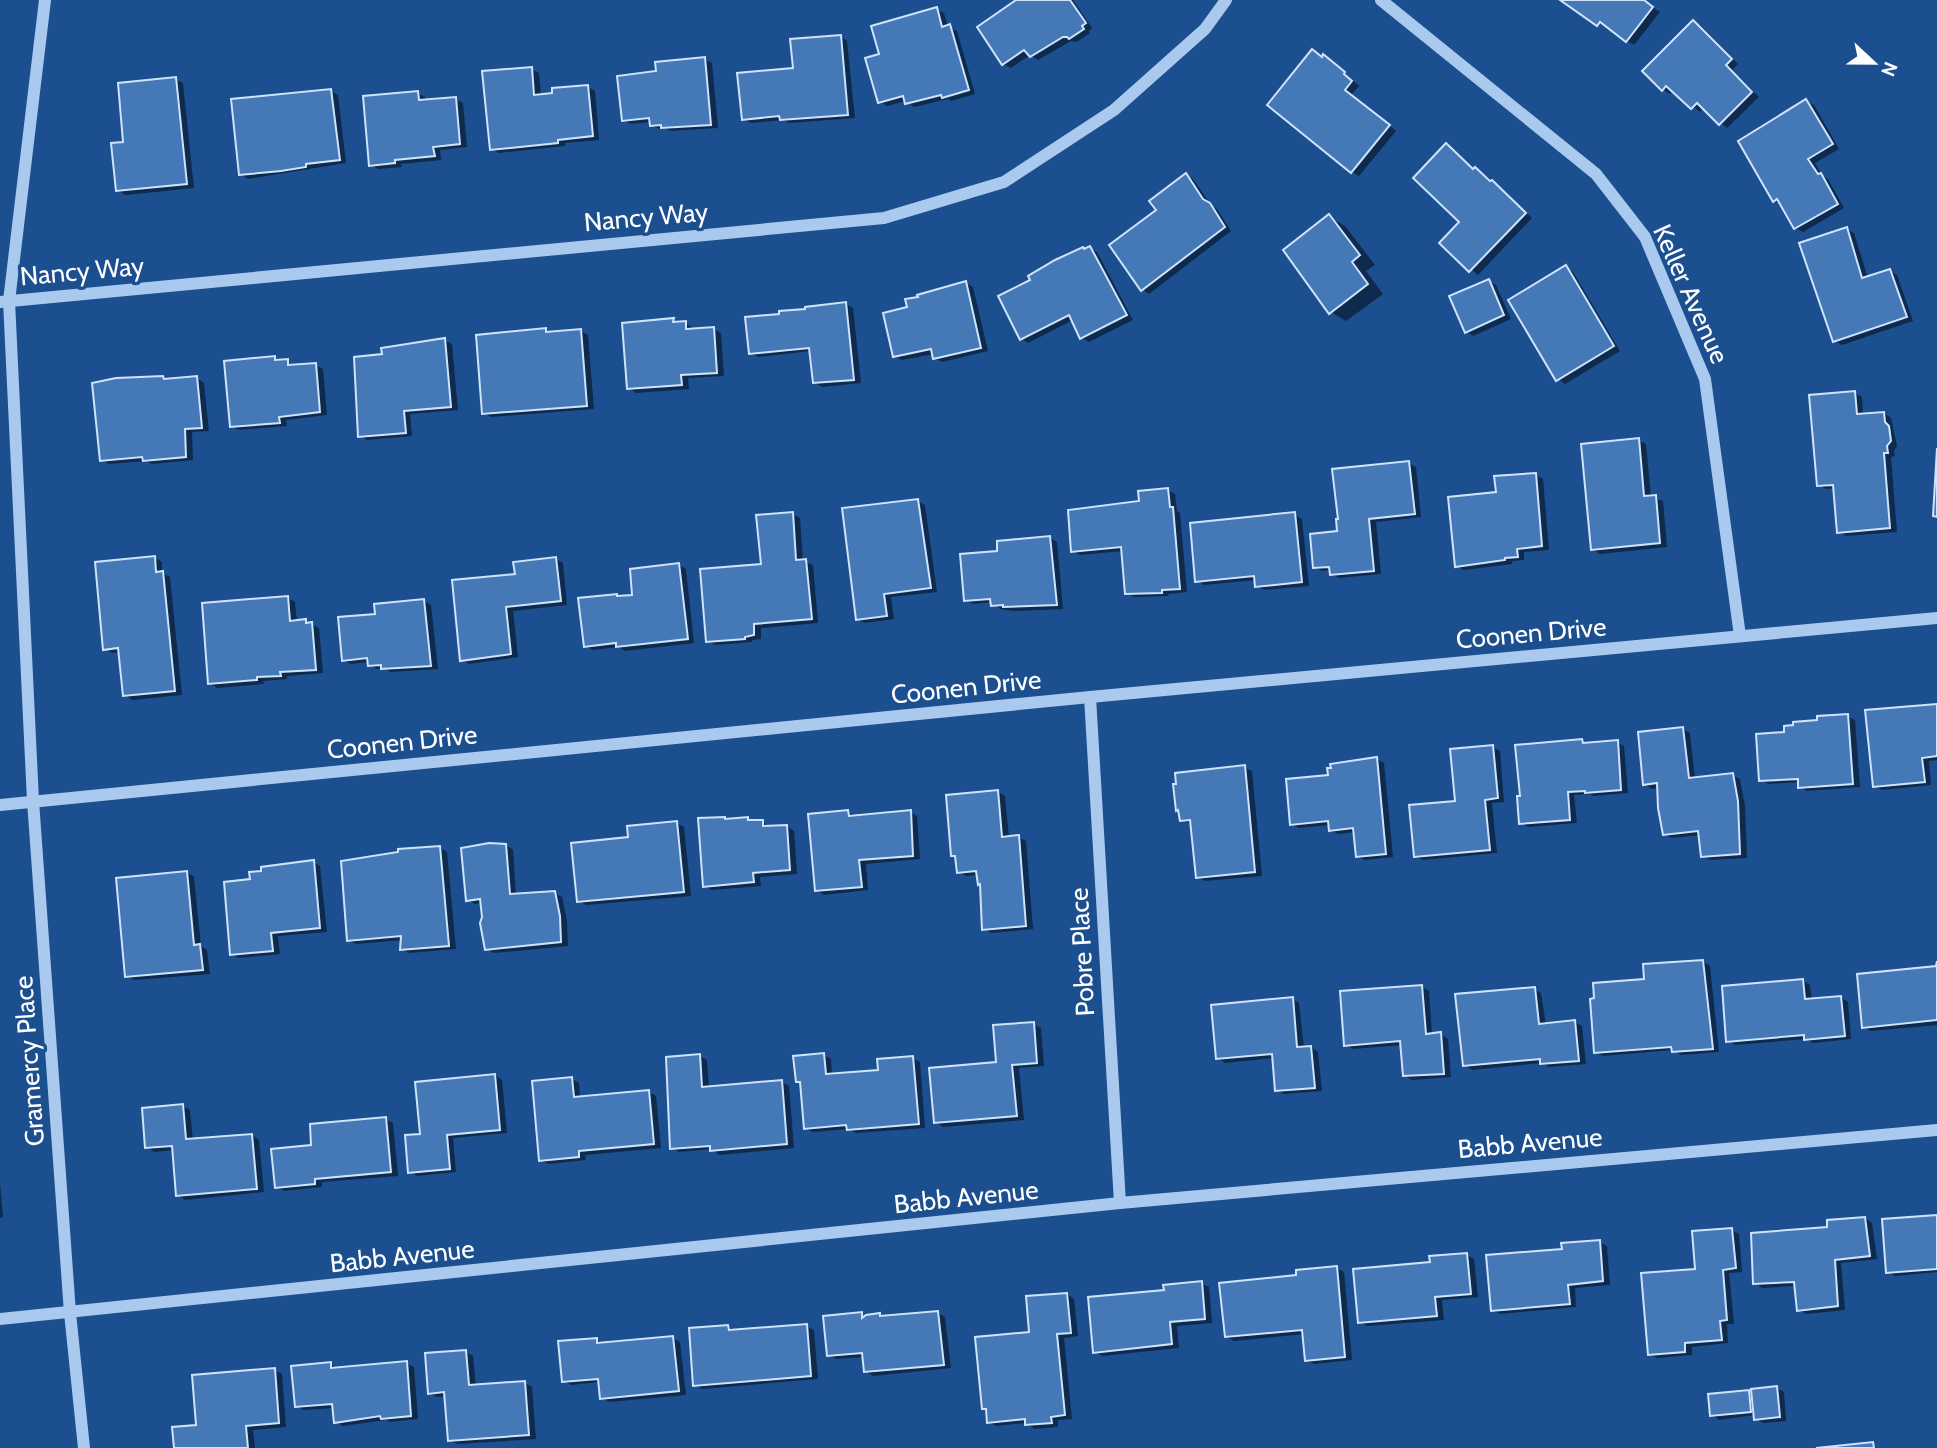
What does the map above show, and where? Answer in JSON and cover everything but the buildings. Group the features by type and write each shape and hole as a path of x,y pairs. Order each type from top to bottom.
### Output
{"street":[{"name":"Gramercy Place","path":"45,0 4,301 33,801 70,1313 84,1448"},
{"name":"Nancy Way","path":"4,301 884,218 1003,182 1114,110 1205,29 1226,0"},
{"name":"Keller Avenue","path":"1381,0 1596,174 1645,237 1705,379 1740,636"},
{"name":"Coonen Drive","path":"0,806 1090,697 1937,618"},
{"name":"Pobre Place","path":"1090,697 1120,1203"},
{"name":"Babb Avenue","path":"0,1319 1120,1203 1937,1129"}]}
